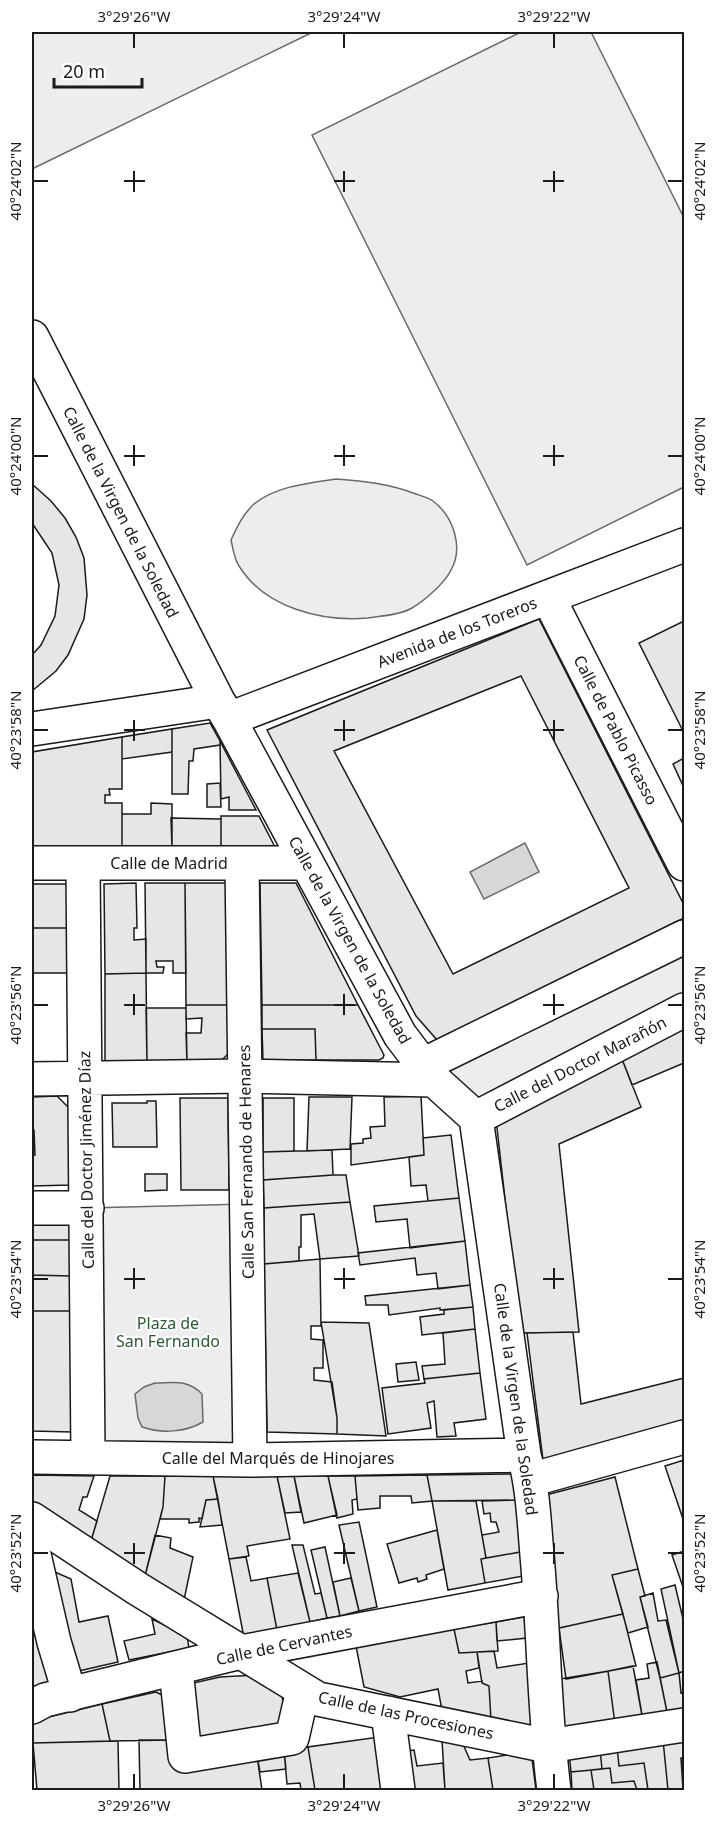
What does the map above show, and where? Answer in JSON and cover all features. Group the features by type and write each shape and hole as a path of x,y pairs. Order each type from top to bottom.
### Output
{"street":[{"name":"Calle de la Virgen de la Soledad","path":"32,337 224,710 400,1035 429,1073 476,1118 527,1467 541,1596 548,1746 554,1791"},
{"name":"Avenida de los Toreros","path":"32,729 224,710 548,597 684,545"},
{"name":"Calle de Pablo Picasso","path":"548,597 684,864"},
{"name":"Calle de Madrid","path":"32,863 307,863"},
{"name":"Calle del Doctor Jiménez Díaz","path":"83,863 88,1457"},
{"name":"Calle San Fernando de Henares","path":"242,863 250,1460"},
{"path":"32,1079 429,1073 684,937"},
{"name":"Calle del Doctor Marañón","path":"476,1118 684,1010"},
{"path":"32,1208 87,1208"},
{"name":"Calle del Marqués de Hinojares","path":"32,1457 527,1467 684,1437"},
{"name":"Calle de las Procesiones","path":"32,1520 138,1589 318,1700 548,1746 684,1725"},
{"path":"32,1546 54,1642 70,1695"},
{"name":"Calle de Cervantes","path":"32,1707 45,1700 242,1652 541,1596"},
{"path":"177,1669 185,1756 292,1738 303,1690"},
{"path":"388,1713 398,1791"}],"green space":[{"path":"32,32 313,32 32,169"},
{"path":"521,32 591,32 684,218 684,487 527,565 312,135"},
{"path":"336,479 397,488 425,497 440,507 451,523 456,542 455,561 439,586 412,608 397,614 368,618 350,619 314,614 279,602 250,580 237,563 231,540 243,516 254,504 282,489"},
{"path":"684,946 684,1000 476,1108 436,1068"},
{"name":"Plaza de San Fernando","path":"246,1204 250,1460 88,1457 87,1208"}],"shaded area":[{"path":"525,843 539,872 484,899 470,872"},
{"path":"155,1383 180,1383 196,1389 202,1394 203,1422 174,1431 158,1431 142,1427 138,1418 135,1394"}],"building":[{"path":"32,484 51,501 65,518 76,537 84,558 87,595 84,619 68,655 56,671 32,691 32,655 41,645 55,616 59,585 52,553 32,523"},
{"path":"539,619 684,905 684,918 438,1041 416,1016 267,730","holes":["521,676 629,888 453,974 334,751"]},
{"path":"684,621 684,733 639,643"},
{"path":"210,723 220,745 194,749 193,761 189,761 188,794 172,794 172,729"},
{"path":"172,729 172,752 122,759 122,737"},
{"path":"122,737 122,789 109,789 110,795 105,795 105,803 122,803 122,849 32,849 32,752"},
{"path":"220,741 256,810 229,810 229,797 221,799"},
{"path":"684,758 684,788 673,764"},
{"path":"220,783 221,807 207,807 207,784"},
{"path":"151,803 172,804 172,849 122,849 122,814 151,814"},
{"path":"221,816 259,816 276,849 221,849"},
{"path":"171,818 221,819 221,849 172,849"},
{"path":"136,883 137,928 134,928 134,940 146,939 146,973 105,974 104,884"},
{"path":"145,883 185,883 186,973 173,973 173,961 156,961 157,967 164,967 163,973 146,973"},
{"path":"185,883 226,883 228,1005 186,1005"},
{"path":"260,883 296,883 358,1005 262,1005"},
{"path":"32,884 68,884 69,928 32,928"},
{"path":"32,928 69,928 70,973 32,973"},
{"path":"146,973 147,1062 105,1062 105,974"},
{"path":"186,1005 228,1005 229,1053 220,1062 187,1062 186,1033 201,1033 202,1018 186,1019"},
{"path":"262,1005 358,1005 384,1055 383,1058 379,1060 316,1060 315,1029 262,1029"},
{"path":"146,1008 186,1008 187,1062 147,1062"},
{"path":"684,1026 684,1063 632,1085 622,1059"},
{"path":"262,1029 315,1029 316,1060 263,1060"},
{"path":"622,1059 641,1107 559,1144 579,1332 520,1333 496,1119"},
{"path":"57,1096 69,1108 70,1185 32,1186 32,1155 35,1155 32,1097"},
{"path":"421,1096 424,1155 351,1165 351,1144 363,1143 363,1139 371,1138 370,1127 385,1126 384,1097"},
{"path":"309,1097 352,1097 350,1149 307,1151"},
{"path":"180,1098 228,1098 229,1190 181,1190"},
{"path":"263,1098 294,1098 294,1151 263,1152"},
{"path":"147,1101 156,1101 157,1147 113,1147 112,1103 147,1103"},
{"path":"451,1135 459,1198 428,1201 426,1185 411,1186 409,1157 424,1155 423,1138"},
{"path":"332,1150 333,1175 263,1180 263,1152"},
{"path":"145,1174 167,1174 167,1190 145,1191"},
{"path":"346,1175 350,1202 264,1208 263,1180"},
{"path":"459,1198 465,1241 410,1248 407,1219 376,1222 374,1206"},
{"path":"350,1202 359,1256 320,1259 314,1214 301,1215 299,1261 264,1264 264,1208"},
{"path":"32,1223 70,1223 70,1240 32,1240"},
{"path":"32,1240 70,1240 70,1276 32,1275"},
{"path":"465,1241 470,1285 438,1289 436,1273 417,1275 415,1258 360,1265 358,1253"},
{"path":"320,1259 321,1326 311,1326 311,1339 323,1340 323,1368 314,1368 314,1380 332,1382 337,1434 267,1432 264,1264"},
{"path":"32,1275 70,1276 70,1311 32,1311"},
{"path":"470,1285 473,1307 440,1310 440,1308 389,1315 388,1305 366,1305 365,1296"},
{"path":"473,1307 475,1329 422,1335 420,1317 444,1314 444,1310"},
{"path":"32,1311 70,1311 72,1432 32,1431"},
{"path":"321,1322 369,1323 386,1436 337,1434 337,1418"},
{"path":"475,1329 480,1373 424,1379 422,1366 445,1364 443,1333"},
{"path":"573,1332 581,1404 684,1378 684,1421 543,1460 527,1333"},
{"path":"416,1362 419,1380 398,1382 396,1364"},
{"path":"480,1373 486,1419 454,1423 456,1436 437,1437 434,1401 427,1403 431,1428 388,1434 382,1388 425,1383 424,1379"},
{"path":"684,1460 684,1522 665,1466"},
{"path":"517,1474 521,1500 432,1501 427,1475"},
{"path":"32,1475 94,1476 87,1497 83,1497 79,1510 97,1521 91,1541 32,1504"},
{"path":"427,1475 432,1501 412,1503 411,1496 380,1496 380,1508 358,1510 355,1476"},
{"path":"110,1476 165,1476 163,1507 145,1576 91,1541"},
{"path":"165,1476 213,1476 218,1499 206,1500 202,1519 199,1518 199,1522 189,1523 189,1519 160,1519"},
{"path":"213,1476 277,1476 290,1539 247,1546 249,1556 229,1559"},
{"path":"277,1476 294,1476 301,1512 285,1513"},
{"path":"294,1476 328,1476 337,1515 304,1523"},
{"path":"328,1476 355,1476 357,1499 352,1500 353,1514 337,1518"},
{"path":"615,1477 638,1569 612,1575 623,1614 559,1628 542,1496"},
{"path":"218,1499 222,1525 200,1527 206,1500"},
{"path":"521,1500 526,1551 486,1558 482,1535 499,1532 496,1522 491,1522 490,1513 484,1514 482,1501"},
{"path":"432,1501 476,1501 486,1558 481,1559 485,1583 448,1590"},
{"path":"359,1522 377,1607 359,1611 339,1525"},
{"path":"437,1530 444,1569 426,1575 427,1579 418,1582 417,1578 399,1583 387,1544"},
{"path":"155,1535 171,1538 170,1548 193,1557 184,1600 145,1576"},
{"path":"292,1545 303,1545 315,1594 321,1593 327,1618 310,1622"},
{"path":"325,1547 340,1616 327,1618 311,1550"},
{"path":"526,1551 529,1575 485,1583 481,1559"},
{"path":"684,1551 684,1590 672,1555"},
{"path":"246,1557 251,1581 267,1578 277,1630 244,1638 229,1559"},
{"path":"48,1569 71,1579 79,1622 108,1616 118,1662 70,1673"},
{"path":"638,1569 645,1596 640,1597 648,1627 628,1633 612,1575"},
{"path":"298,1573 310,1622 277,1630 267,1578"},
{"path":"351,1578 359,1611 340,1616 333,1582"},
{"path":"675,1585 684,1623 684,1671 679,1673 661,1589"},
{"path":"653,1593 658,1621 666,1620 679,1673 660,1678 640,1597"},
{"path":"32,1608 58,1680 32,1687"},
{"path":"623,1614 636,1666 566,1679 559,1628"},
{"path":"524,1617 527,1638 497,1641 496,1622"},
{"path":"152,1619 187,1636 189,1648 129,1660 124,1641 155,1634"},
{"path":"496,1622 498,1651 459,1653 454,1629"},
{"path":"454,1629 459,1653 477,1652 479,1668 466,1671 468,1683 482,1681 489,1686 491,1720 442,1710 438,1689 400,1697 364,1687 356,1646"},
{"path":"494,1651 497,1668 529,1663 535,1724 530,1728 491,1720 489,1686 482,1683 477,1652"},
{"path":"657,1662 668,1717 643,1721 636,1680 649,1678 647,1664"},
{"path":"633,1666 643,1721 615,1724 608,1671"},
{"path":"608,1671 615,1724 559,1733 553,1680"},
{"path":"684,1671 684,1692 681,1693 679,1673"},
{"path":"679,1673 681,1693 684,1692 684,1715 668,1717 660,1678"},
{"path":"257,1675 281,1690 288,1731 192,1744 189,1684 220,1677"},
{"path":"156,1692 170,1699 173,1740 110,1741 102,1704"},
{"path":"102,1704 110,1741 33,1743 32,1721"},
{"path":"386,1736 394,1790 315,1790 308,1747"},
{"path":"684,1737 684,1758 681,1758 683,1790 668,1790 663,1740"},
{"path":"139,1740 173,1740 257,1756 262,1790 140,1790"},
{"path":"442,1740 462,1742 470,1760 488,1758 493,1790 445,1790"},
{"path":"663,1740 668,1790 648,1790 644,1763 619,1766 617,1746"},
{"path":"118,1741 119,1790 37,1790 33,1743"},
{"path":"617,1746 619,1766 644,1763 648,1790 637,1790 634,1781 612,1783 610,1768 602,1769 600,1749"},
{"path":"308,1747 315,1790 301,1790 300,1783 287,1784 284,1750"},
{"path":"600,1749 602,1769 571,1772 569,1753"},
{"path":"284,1750 286,1769 260,1772 257,1756"},
{"path":"414,1750 417,1766 443,1763 445,1790 405,1790 400,1752"},
{"path":"531,1751 536,1790 493,1790 488,1758"},
{"path":"681,1758 684,1758 684,1790 683,1790"},
{"path":"610,1768 612,1783 634,1781 637,1790 594,1790 591,1770"},
{"path":"591,1770 594,1790 572,1790 571,1772"}]}
